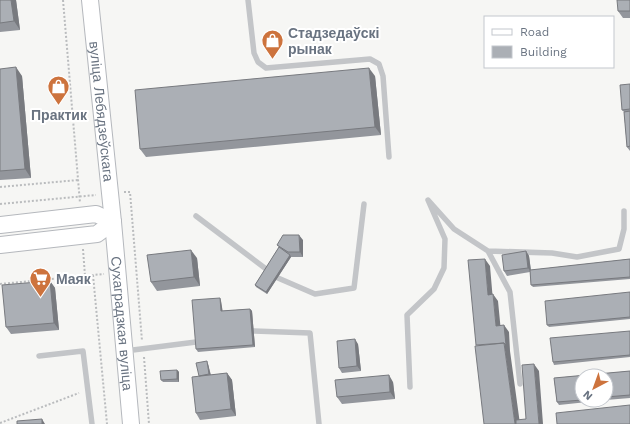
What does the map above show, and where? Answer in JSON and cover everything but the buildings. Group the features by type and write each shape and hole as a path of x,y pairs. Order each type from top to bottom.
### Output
{"main road":[{"name":"вуліца Лебядзеўскага","path":"90,0 114,222"},
{"path":"0,225 96,214 114,222"},
{"path":"0,245 97,234 114,222"},
{"name":"Сухаградзкая вуліца","path":"114,222 131,424"}],"lane":[{"path":"248,0 254,53 258,62 266,68 370,58 379,64 383,76 389,157"},
{"path":"410,387 407,315 434,288 444,268 445,239 428,200 454,229 488,251 510,292 520,384"},
{"path":"196,216 278,278 315,294 354,288 364,204"},
{"path":"488,251 552,253 577,257 619,249 624,229 624,211"},
{"path":"253,331 310,333 319,424"},
{"path":"124,352 196,342"},
{"path":"39,356 83,351 92,424"}],"path":[{"path":"0,187 79,180 63,0"},
{"path":"130,192 149,424"},
{"path":"0,204 80,197"},
{"path":"0,284 137,270"},
{"path":"93,275 107,424"},
{"path":"0,423 103,384"}],"place":[{"name":"Стадзедаўскі рынак","path":"273,60"},
{"name":"Практик","path":"59,106"},
{"name":"Маяк","path":"40,298"}]}
